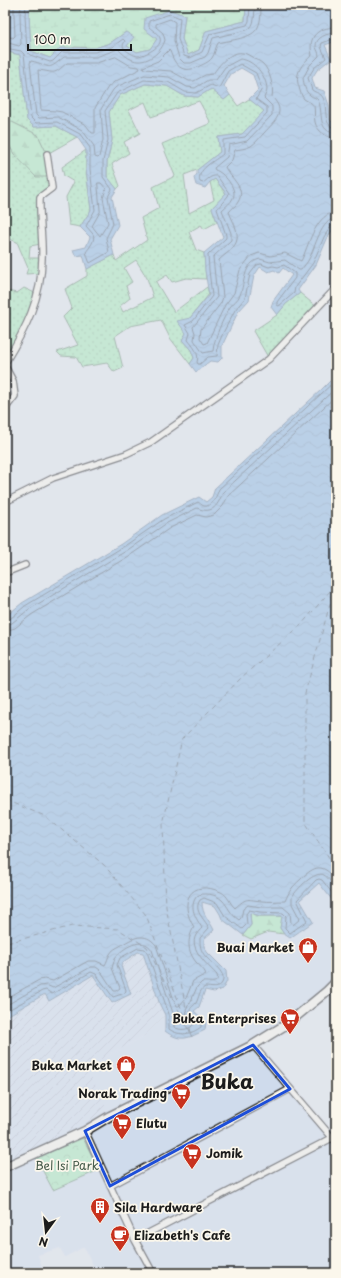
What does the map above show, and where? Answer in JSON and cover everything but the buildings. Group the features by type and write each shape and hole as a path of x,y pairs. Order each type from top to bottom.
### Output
{"main road":[{"path":"5,1167 85,1131 110,1116 253,1045 287,1024 336,982"}],"street":[{"path":"5,408 15,396 13,382 5,365 24,332 37,294 42,258 39,213 40,197 52,188 47,154"},
{"path":"5,502 53,478 126,454 151,442 269,360 336,288"},
{"path":"5,573 25,564"},
{"path":"135,1240 334,1140 253,1045"},
{"path":"110,1186 290,1089"},
{"path":"85,1131 135,1240 153,1273"}],"highlighted area":[{"path":"253,1045 290,1089 110,1186 85,1131"}],"shaded area":[{"path":"319,882 336,905 336,982 253,1045 336,1142 336,1273 97,1273 84,1247 65,1257 60,1248 38,1255 44,1273 5,1273 5,1167 87,1067 144,1036 165,1015 165,1031 206,1022 194,1011 199,1007 205,990 214,992 226,971 207,952 204,946 204,939 211,924 204,915 202,902 215,906 222,919 243,935 251,939 268,932 284,934 290,938 300,900"},
{"path":"138,952 143,953 160,1005 165,1015 144,1036 87,1067 110,1116 5,1167 5,1017 45,994 49,1001 93,975 111,1003 131,994 121,966 123,962"}],"green space":[{"path":"30,5 246,5 245,21 206,31 199,50 188,55 182,39 185,15 157,39 150,49 137,52 127,46 126,32 110,43 95,48 75,47 50,58 31,51 29,15"},
{"path":"5,51 20,55 27,120 34,127 56,126 77,137 47,154 38,135 10,121 5,110"},
{"path":"145,84 167,86 184,96 198,97 211,89 224,100 230,95 238,106 249,99 265,111 242,134 218,137 220,152 197,170 184,175 189,213 214,200 210,182 215,179 226,194 212,208 217,222 204,229 201,225 189,232 196,250 204,253 206,279 186,278 172,282 167,275 156,282 174,312 207,287 209,294 190,318 186,334 182,340 191,350 194,358 190,364 170,338 161,320 130,326 115,336 123,368 114,372 107,363 82,367 76,357 61,356 57,352 78,345 63,317 72,308 65,289 87,276 87,269 114,255 116,261 147,240 141,218 159,208 153,187 175,176 162,144 211,123 199,101 151,117 145,102 129,110 140,133 124,142 129,153 112,164 120,186 117,189 107,177 107,162 112,140 109,112 120,95","holes":["136,260 147,278 153,297 123,312 120,306 130,298 126,286 132,282 124,268"]},
{"path":"5,110 10,121 38,135 47,154 50,177 36,177 14,154 5,137"},
{"path":"5,137 14,154 50,177 52,188 40,197 41,244 30,246 29,258 42,258 41,273 26,274 28,268 17,242 5,237"},
{"path":"86,150 86,169 91,210 80,227 69,225 66,197 74,182 64,176 62,167"},
{"path":"5,283 7,285 7,291 17,293 24,288 37,294 33,309 5,363"},
{"path":"300,293 318,308 269,359 253,331 277,315 286,304"},
{"path":"250,913 260,916 283,916 280,928 284,934 268,932 251,939 243,935 251,925"},
{"name":"Bel Isi Park","path":"83,1138 99,1170 53,1190 36,1158"}],"water":[{"path":"5,5 30,5 29,15 31,51 50,58 60,48 95,48 110,43 126,32 134,37 127,46 137,52 150,49 157,39 144,29 145,18 170,10 185,15 182,39 188,55 199,50 206,31 245,21 246,5 336,5 336,41 325,45 331,59 317,70 312,78 315,88 324,91 329,105 330,120 336,125 336,224 327,239 316,265 298,290 300,293 286,304 277,315 271,307 273,301 292,275 283,268 279,273 274,270 268,272 260,267 254,276 249,300 238,312 222,346 222,358 218,362 210,361 196,372 190,364 194,358 191,350 182,340 186,333 177,321 190,318 209,295 204,253 223,237 212,208 226,193 215,179 205,188 196,185 194,178 197,174 197,170 220,152 218,137 242,134 264,111 249,99 258,90 253,75 241,68 231,74 224,86 230,95 224,100 211,89 198,97 184,96 167,86 145,84 120,95 109,112 112,140 107,162 107,176 117,189 112,197 118,225 110,239 114,255 87,269 83,255 76,256 73,250 86,247 90,237 80,227 91,210 86,169 86,150 77,137 56,126 34,127 27,120 20,55 5,51"},
{"path":"336,375 336,905 319,883 300,900 313,922 290,938 284,934 280,928 282,916 260,916 250,913 251,925 243,935 222,919 215,906 202,902 204,914 214,930 204,939 204,946 207,952 226,971 227,981 223,989 214,992 205,990 199,1007 194,1011 206,1022 205,1030 190,1037 180,1038 165,1031 165,1015 160,1005 143,953 138,952 123,962 121,966 131,994 112,1003 93,975 49,1001 45,994 5,1017 5,617 22,603 121,544 162,515 199,497 206,502 212,497 215,488"}],"ferry route":[{"path":"191,1033 166,907 163,824 182,739 242,677 301,625 336,584"},
{"path":"335,586 305,693 305,822 336,868"},
{"path":"5,800 45,816 104,865 146,915 192,1037 147,947 118,929 72,926 7,943 5,945"}],"place":[{"name":"Buai Market","path":"308,964"},
{"name":"Buka Enterprises","path":"290,1035"},
{"name":"Buka Market","path":"126,1082"},
{"name":"Norak Trading","path":"181,1110"},
{"name":"Elutu","path":"122,1140"},
{"name":"Jomik","path":"192,1170"},
{"name":"Sila Hardware","path":"100,1224"},
{"name":"Elizabeth's Cafe","path":"120,1252"}],"district":[{"name":"Buka","path":"227,1081"}]}
